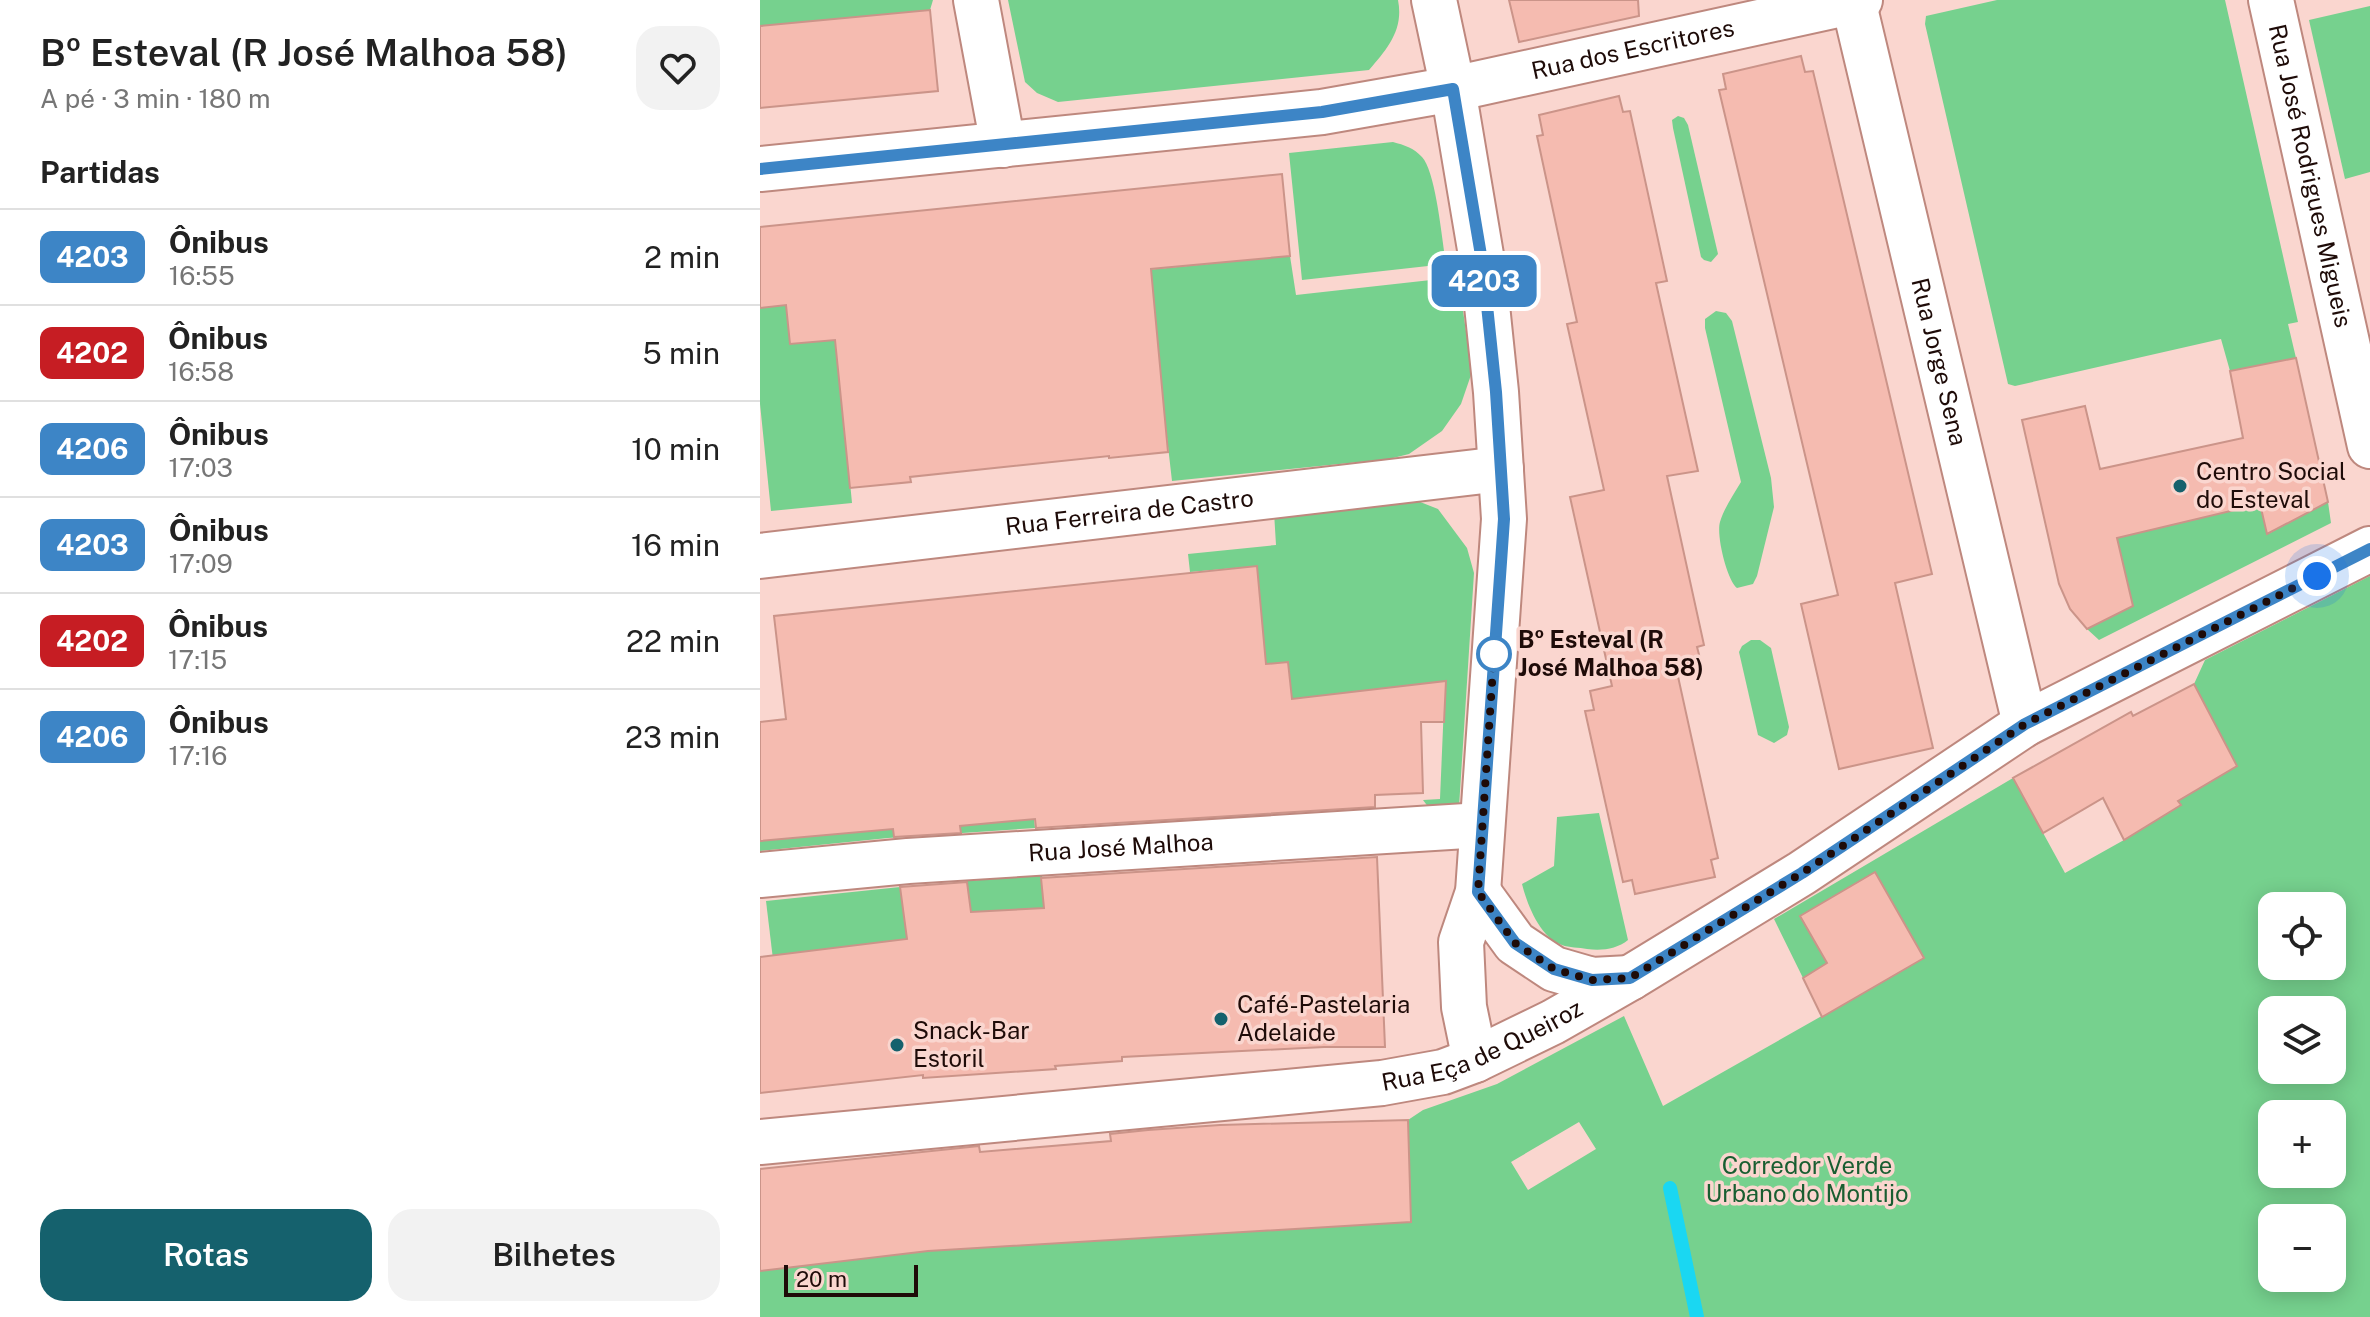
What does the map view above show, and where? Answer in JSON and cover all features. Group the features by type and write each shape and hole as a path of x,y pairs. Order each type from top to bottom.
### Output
{"street":[{"path":"976,0 1003,145"},
{"path":"1434,0 1453,89 1483,267 1496,392 1504,519 1478,892 1461,942 1464,1007 1475,1060"},
{"name":"Rua dos Escritores","path":"760,169 1322,112 1453,89 1856,0"},
{"name":"Rua Jorge Sena","path":"1856,0 2025,724"},
{"name":"Rua José Rodrigues Migueis","path":"2271,0 2370,446"},
{"name":"Rua Ferreira de Castro","path":"760,556 1501,469"},
{"name":"Rua Eça de Queiroz","path":"760,1142 1382,1083 1443,1072 1553,1022 1630,978 1802,873 2025,724 2370,549"},
{"name":"Rua José Malhoa","path":"760,875 908,861 1482,825"},
{"path":"1478,892 1515,943 1554,969 1592,980 1630,978"}],"green space":[{"path":"760,0 933,0 930,10 760,26"},
{"path":"1008,0 1398,0 1399,21 1392,38 1369,70 1058,102 1037,93 1025,82"},
{"path":"1997,0 2225,0 2298,322 2288,324 2296,358 2230,371 2221,339 2015,386 2008,384 1925,24 1926,16"},
{"path":"2370,6 2370,172 2345,179 2309,20"},
{"path":"1678,116 1684,118 1688,125 1718,254 1711,262 1701,257 1673,128 1672,120"},
{"path":"1393,142 1416,151 1427,165 1435,191 1446,264 1302,280 1289,153"},
{"path":"1290,256 1296,295 1458,277 1472,372 1461,404 1442,431 1409,454 1389,459 1172,481 1155,309 1116,273"},
{"path":"786,305 790,344 895,334 841,389 852,503 771,511 760,404 760,308"},
{"path":"1716,311 1726,313 1732,321 1771,478 1774,507 1757,576 1753,584 1737,588 1726,567 1719,528 1729,501 1741,482 1705,328 1705,319"},
{"path":"1410,498 1438,509 1467,548 1474,573 1459,807 1429,808 1423,800 1440,799 1445,681 1300,698 1303,739 1292,698 1288,662 1265,664 1257,566 1190,572 1188,554 1276,545 1274,512"},
{"path":"2328,502 2331,523 2099,640 2087,629 2133,606 2117,538 2260,504 2268,534"},
{"name":"Corredor Verde Urbano do Montijo","path":"2370,576 2370,1317 760,1317 760,1271 928,1251 1411,1222 1408,1120 1423,1110 1497,1084 1624,1016 1663,1106 1924,958 1875,873 1800,916 1827,963 1803,978 1774,919 2013,778 2065,873 2124,840 2178,801 2237,766 2194,684 2205,660","holes":["1579,1122 1596,1149 1528,1190 1511,1162"]},
{"path":"1751,640 1760,640 1771,648 1789,727 1787,735 1774,743 1758,735 1739,652"},
{"path":"956,760 978,824 1034,819 1035,828 760,851 760,787 802,837 870,831 868,806 903,833 961,827"},
{"path":"1599,813 1628,940 1604,949 1565,946 1554,941 1541,928 1522,884 1554,866 1557,817"},
{"path":"1042,875 1044,908 975,945 967,881"},
{"path":"900,887 910,965 775,976 766,901"}],"building":[{"path":"1509,0 1638,0 1639,16 1519,42"},
{"path":"930,10 938,91 760,108 760,26"},
{"path":"1801,56 1805,72 1813,71 1932,574 1895,583 1933,748 1839,769 1801,604 1838,595 1719,90 1726,89 1723,74"},
{"path":"1619,96 1623,112 1630,111 1667,281 1656,283 1698,471 1667,476 1704,645 1697,647 1702,666 1677,672 1718,858 1711,860 1715,877 1635,894 1632,880 1623,882 1585,711 1594,710 1590,691 1612,686 1570,497 1604,490 1567,324 1577,322 1537,136 1543,135 1539,115"},
{"path":"1282,174 1290,256 1151,269 1168,452 910,477 911,482 850,488 835,340 790,344 786,305 760,308 760,227"},
{"name":"Centro Social do Esteval","path":"2296,358 2328,502 2267,534 2260,504 2117,538 2133,606 2087,629 2070,609 2059,584 2022,420 2085,406 2100,469 2243,438 2230,371"},
{"path":"1257,566 1266,664 1288,662 1292,699 1446,681 1444,722 1421,722 1423,793 1375,795 1375,807 1036,828 1035,819 960,826 961,833 894,837 893,829 760,841 760,722 786,719 774,616"},
{"path":"2194,684 2237,766 2178,801 2181,805 2124,840 2103,798 2043,833 2013,778 2131,712 2133,716"},
{"path":"1377,857 1385,1047 1122,1057 1122,1061 1055,1066 1056,1069 923,1078 923,1075 760,1093 760,957 907,939 900,887 967,882 971,912 1044,908 1041,878"},
{"path":"1875,872 1924,958 1822,1017 1803,978 1827,963 1800,916"},
{"path":"1408,1120 1411,1222 928,1251 760,1271 760,1169 979,1146 980,1152 1111,1141 1110,1134 1148,1130"}],"waterway":[{"path":"1670,1188 1697,1317"}],"bus line":[{"name":"4203","path":"760,169 1322,112 1453,89 1483,267 1496,392 1504,519 1478,892 1515,943 1554,969 1592,980 1630,978 1802,873 2025,724 2370,549"}],"place":[{"name":"Centro Social do Esteval","path":"2180,486"},
{"name":"Bº Esteval (R José Malhoa 58)","path":"1494,654"},
{"name":"Café-Pastelaria Adelaide","path":"1221,1019"},
{"name":"Snack-Bar Estoril","path":"897,1045"}],"route":[{"path":"1494,654 1478,892 1515,943 1554,969 1592,980 1630,978 1802,873 2025,724 2317,576"}]}
